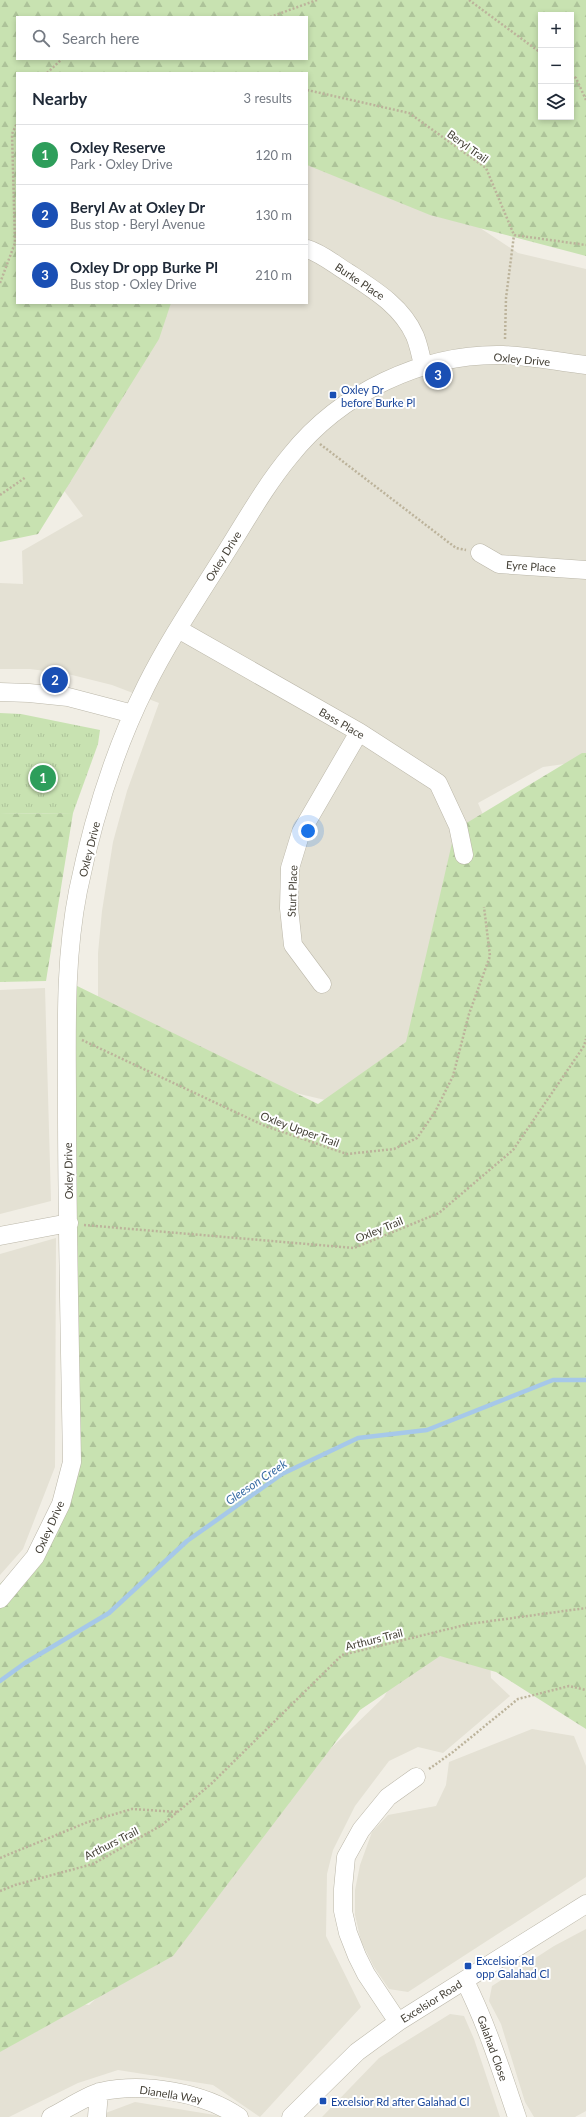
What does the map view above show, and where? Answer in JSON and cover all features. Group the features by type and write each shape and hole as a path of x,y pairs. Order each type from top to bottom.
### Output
{"street":[{"name":"Burke Place","path":"308,250 325,258 373,288 396,308 407,321 415,336 423,366"},
{"name":"Oxley Drive","path":"0,1599 35,1557 61,1504 72,1462 67,1032 70,940 79,889 94,826 133,714 178,629 272,480 291,453 308,435 353,398 404,372 423,366 461,358 505,355 586,365"},
{"name":"Eyre Place","path":"480,553 500,564 586,570"},
{"name":"Bass Place","path":"178,629 359,732 438,783 458,826 464,856"},
{"path":"0,692 62,696 133,714"},
{"name":"Sturt Place","path":"322,984 293,945 289,908 290,868 301,832 359,732"},
{"path":"0,1236 69,1223"},
{"path":"398,2022 366,1974 357,1956 348,1933 343,1911 343,1889 346,1857 361,1830 388,1797 416,1777"},
{"name":"Excelsior Road","path":"291,2117 357,2052 398,2022 586,1904"},
{"name":"Galahad Close","path":"465,1981 480,2011 494,2046 517,2117"},
{"name":"Dianella Way","path":"51,2117 99,2092 127,2088 181,2094 208,2100 239,2117"},
{"path":"97,2117 99,2092"}],"path":[{"path":"273,16 317,0"},
{"path":"469,0 538,51"},
{"path":"48,72 61,60"},
{"path":"574,77 576,78 586,100"},
{"name":"Beryl Trail","path":"308,90 409,113 486,168 514,234"},
{"path":"0,283 16,243 12,134 16,125"},
{"path":"505,355 506,298 514,234 586,245"},
{"path":"308,435 456,548 480,553"},
{"path":"0,495 26,476"},
{"name":"Oxley Upper Trail","path":"67,1032 265,1126 347,1154 394,1150 416,1138 436,1112 453,1076 469,1014 490,956 484,907"},
{"name":"Oxley Trail","path":"69,1223 178,1234 354,1248 440,1213 513,1150 584,1046 586,1039"},
{"name":"Arthurs Trail","path":"0,1891 15,1885 93,1864 162,1825 211,1784 342,1656 469,1624 586,1608"},
{"path":"416,1777 453,1752 518,1699 569,1686 586,1690"},
{"name":"Arthurs Trail","path":"0,1858 88,1822 132,1809 178,1812"}],"shaded area":[{"path":"340,135 518,253 586,269 586,761 543,767 478,803 500,855 425,1057 355,1107 274,1088 98,1000 98,953 102,911 113,842 127,791 159,703 112,685 68,674 30,669 0,669 0,583 23,584 22,551 83,516 35,452 114,304 308,304 308,136"},
{"path":"45,988 51,1201 0,1214 0,990"},
{"path":"56,1238 55,1467 23,1549 0,1575 0,1254"},
{"path":"451,1649 490,1661 491,1678 510,1696 443,1753 418,1747 389,1761 355,1806 333,1850 327,1874 326,1936 361,2007 260,2117 213,2085 118,2070 78,2083 9,2117 0,2117 0,1995 4,1993 89,2005 183,1919 324,1755 384,1697 401,1665"},
{"path":"532,1729 574,1736 586,1766 586,1877 408,1992 389,1989 374,1967 361,1941 355,1915 355,1890 360,1865 372,1832 388,1815 436,1806 446,1785 449,1762"},
{"path":"586,1929 586,2111 575,2117 534,2117 525,2102 501,2024 489,2001 492,1986 554,1946"},
{"path":"450,2014 464,2016 474,2039 500,2117 322,2117 379,2058"},
{"path":"135,2102 221,2116 223,2117 95,2117"}],"green space":[{"path":"0,0 586,0 586,256 430,215 308,165 308,72 16,72 16,304 171,304 159,339 38,534 0,542"},
{"path":"0,713 21,714 100,730 98,744 73,813 0,814"},
{"path":"582,753 586,753 586,1729 496,1672 440,1656 360,1710 173,1956 0,2052 0,1584 36,1547 72,1469 69,982 318,1104 406,1042 455,830"},
{"path":"73,813 46,981 0,982 0,814"}],"waterway":[{"name":"Gleeson Creek","path":"0,1681 25,1663 109,1613 187,1541 282,1474 358,1438 427,1430 553,1380 586,1380"}],"place":[{"name":"Oxley Dr opp Burke Pl","path":"438,375"},
{"name":"Oxley Dr before Burke Pl","path":"333,395"},
{"name":"Beryl Av at Oxley Dr","path":"55,680"},
{"name":"Oxley Reserve","path":"43,778"},
{"name":"Excelsior Rd opp Galahad Cl","path":"468,1966"},
{"name":"Excelsior Rd after Galahad Cl","path":"323,2101"}]}
